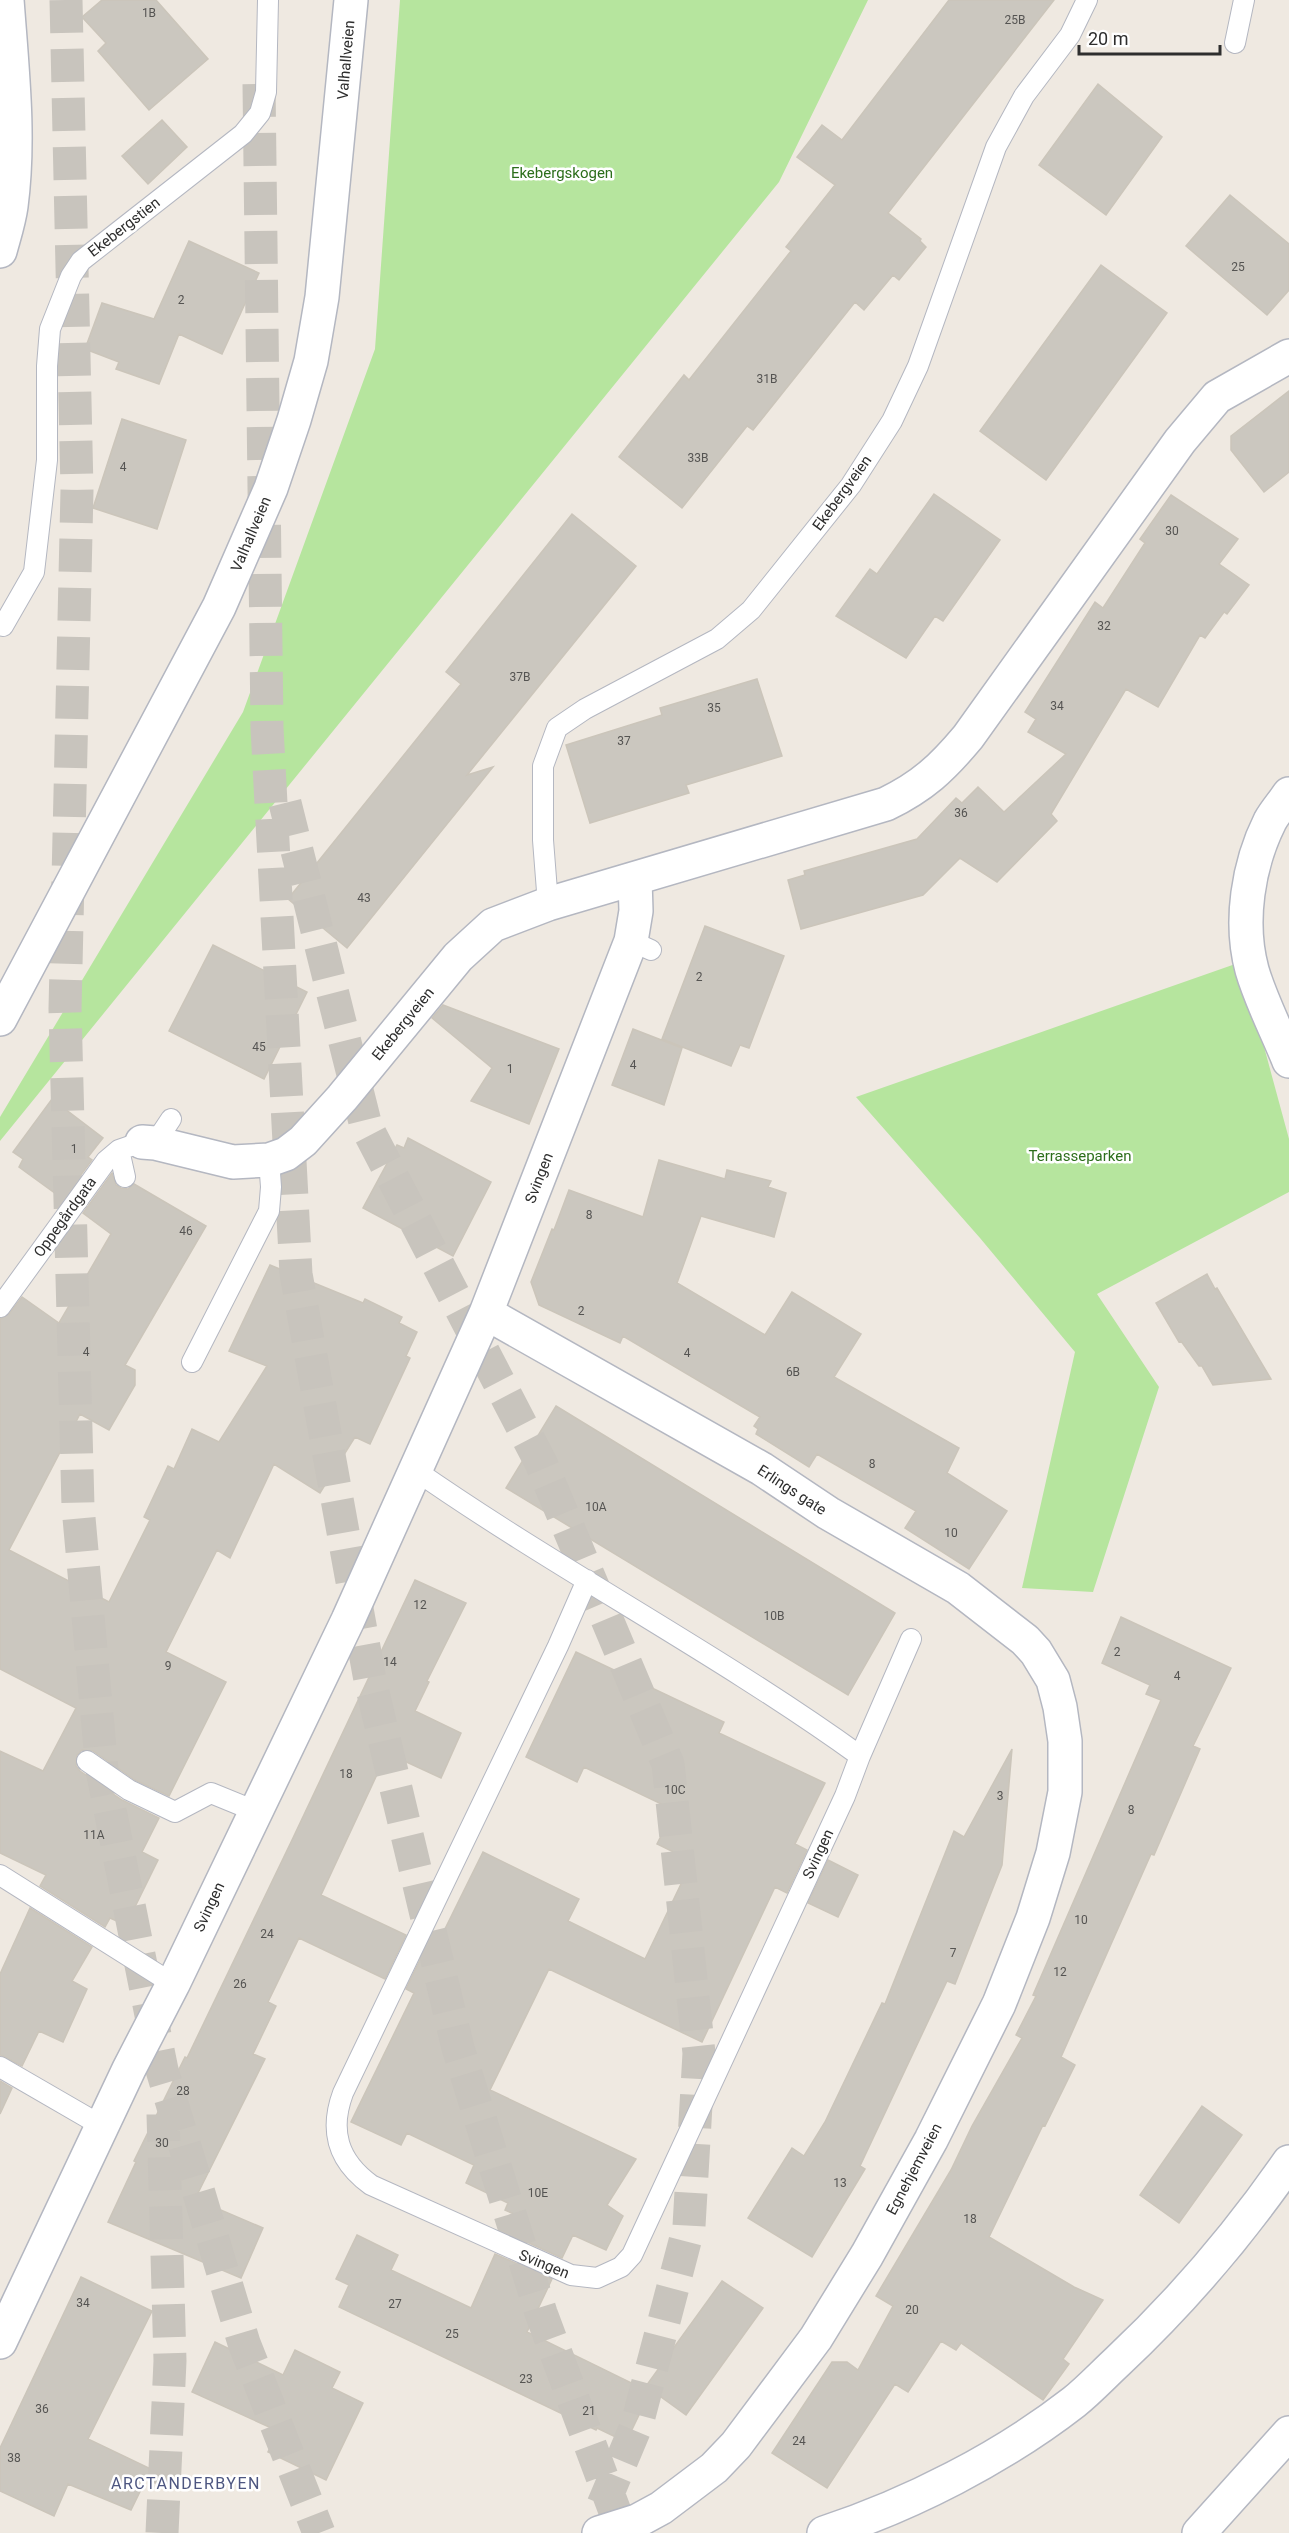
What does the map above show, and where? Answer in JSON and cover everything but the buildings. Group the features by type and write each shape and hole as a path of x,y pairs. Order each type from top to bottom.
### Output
{"street":[{"path":"0,251 11,209 14,176 14,93 7,0"},
{"name":"Valhallveien","path":"0,1019 219,607 275,477 311,361 322,297 351,0"},
{"name":"Ekebergveien","path":"147,1138 233,1162 269,1160 286,1154 303,1141 342,1098 458,957 493,925 548,904 886,804 913,791 934,775 969,737 1180,441 1217,397 1289,356"},
{"path":"1289,794 1271,819 1259,847 1249,884 1248,925 1252,970 1289,1061"},
{"name":"Svingen","path":"0,2342 102,2126 348,1620 486,1312 641,946 634,879"},
{"name":"Erlings gate","path":"486,1312 762,1469 828,1513 957,1588 1025,1640 1036,1652 1053,1680 1060,1707"},
{"name":"Egnehjemveien","path":"599,2533 637,2522 661,2508 714,2468 736,2445 816,2338 867,2255 931,2140 999,2004 1033,1918 1053,1853 1065,1792 1065,1741 1060,1707"},
{"path":"824,2533 870,2518 933,2489 1025,2437 1075,2402 1146,2335 1236,2234 1289,2162"},
{"path":"1199,2533 1289,2433"}],"lane":[{"name":"Ekebergstien","path":"3,626 34,573 47,460 50,329 60,300 81,261 243,134 255,121 266,92 268,0"},
{"name":"Ekebergveien","path":"548,904 543,840 543,766 557,728 585,709 717,639 751,610 851,485 892,421 918,366 996,147 1024,96 1070,35 1087,0"},
{"path":"1235,43 1244,0"},
{"path":"125,1177 147,1138"},
{"name":"Oppegårdgata","path":"0,1307 106,1161 147,1138"},
{"path":"192,1362 269,1211 271,1187 269,1160"},
{"path":"415,1470 587,1580 726,1664 808,1718 860,1756"},
{"name":"Svingen","path":"587,1580 558,1646 340,2101 335,2121 340,2150 358,2175 371,2184 571,2275 597,2278 621,2267 632,2255 835,1817 912,1639"},
{"path":"87,1761 129,1790 175,1812 211,1793 255,1811"},
{"path":"0,1875 172,1984"},
{"path":"0,2067 102,2126"}],"green space":[{"name":"Ekebergskogen","path":"400,0 868,0 779,182 0,1141 0,1117 243,712 375,349"},
{"name":"Terrasseparken","path":"1241,962 1289,1139 1289,1192 1097,1294 1159,1387 1093,1592 1022,1588 1075,1352 980,1238 856,1097"}],"tunnel":[{"path":"66,0 77,490 65,1009 78,1507 102,1770 162,2070 244,2343 319,2533"},
{"path":"259,84 267,728 296,1274 370,1680 458,2048 541,2313 623,2533"},
{"path":"285,803 366,1126 541,1463 668,1764 699,2053 689,2226 637,2424 603,2505"},
{"path":"162,2533 170,2361 163,2114"}],"district":[{"name":"ARCTANDERBYEN","path":"186,2483"}]}
